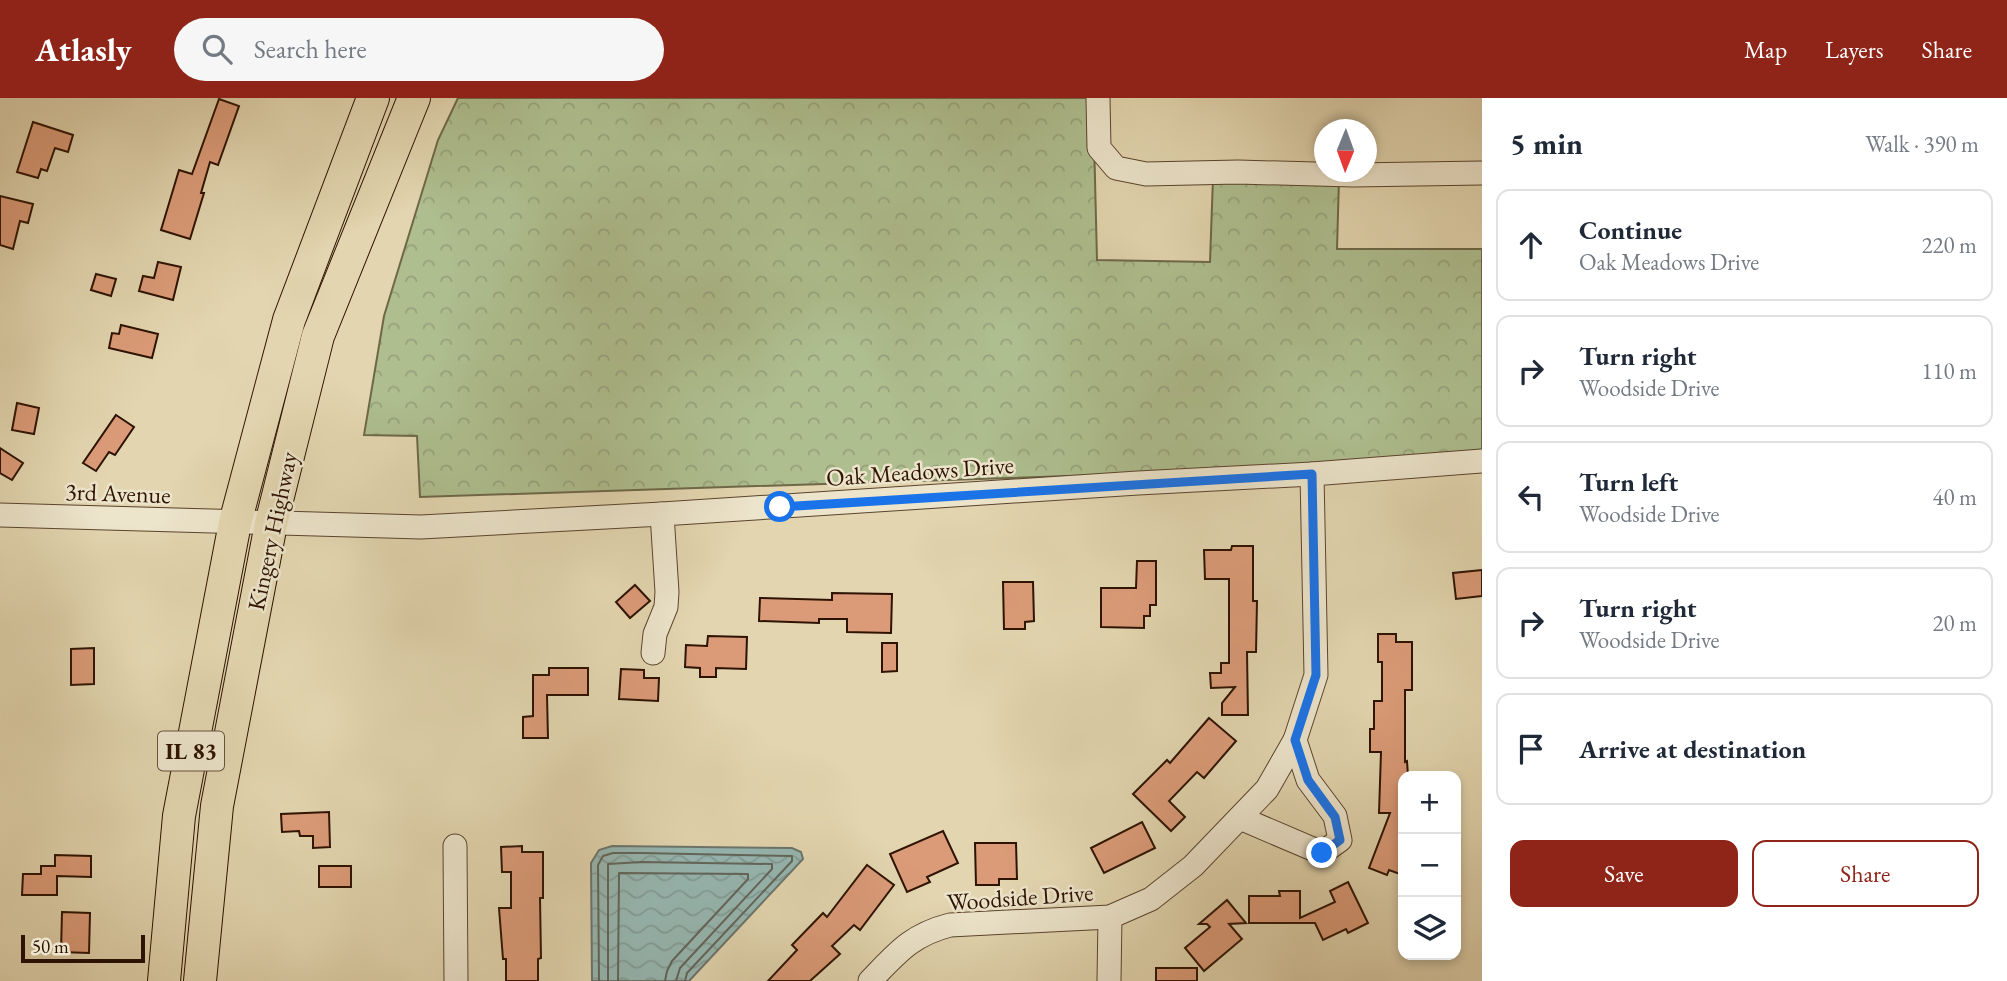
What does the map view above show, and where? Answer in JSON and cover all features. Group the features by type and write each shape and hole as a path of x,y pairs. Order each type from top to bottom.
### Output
{"highway":[{"name":"Kingery Highway","path":"164,981 179,816 235,523 289,320 373,98"},
{"name":"Kingery Highway","path":"200,981 217,806 271,524 318,336 414,98"}],"street":[{"path":"1098,98 1100,148 1116,168 1146,174 1482,173"},
{"name":"Oak Meadows Drive","path":"235,523 421,527 1312,474 1482,461"},
{"name":"Woodside Drive","path":"870,981 905,944 950,925 1110,917 1152,898 1193,866 1267,789 1295,740 1316,675 1312,474"},
{"path":"653,653 655,634 666,607 667,592 662,514"},
{"name":"3rd Avenue","path":"0,515 235,523"},
{"path":"1240,818 1322,853 1340,840 1335,817 1308,780 1295,740"},
{"path":"455,846 456,981"},
{"path":"1109,981 1110,917"}],"green space":[{"path":"458,98 1093,98 1097,260 1210,262 1213,178 1314,179 1314,182 1339,182 1337,249 1482,249 1482,455 1162,473 420,497 417,436 364,435 384,316 438,140"}],"water":[{"path":"612,846 792,848 801,852 803,859 689,981 592,981 591,863 599,850"}],"building":[{"path":"219,99 239,106 218,165 210,162 190,239 161,230 179,170 192,174"},
{"path":"33,122 73,135 68,152 55,148 47,171 41,169 38,178 17,172"},
{"path":"0,196 33,204 28,223 20,221 13,249 0,245"},
{"path":"158,262 181,267 173,300 139,291 143,276 154,278"},
{"path":"96,274 116,279 111,296 91,290"},
{"path":"121,325 158,334 152,358 109,348 112,333 119,334"},
{"path":"17,403 39,408 34,434 12,430"},
{"path":"116,415 134,427 115,455 109,452 96,471 83,463"},
{"path":"0,448 23,463 12,480 0,473"},
{"path":"1232,546 1253,546 1253,601 1257,601 1256,652 1247,652 1248,715 1222,715 1222,703 1235,687 1211,688 1210,673 1221,673 1221,663 1229,663 1229,579 1205,579 1204,550 1231,550"},
{"path":"1137,561 1156,561 1156,605 1150,605 1150,616 1144,616 1144,628 1101,627 1101,588 1136,588"},
{"path":"1482,570 1482,596 1456,599 1453,573"},
{"path":"1003,582 1033,582 1034,621 1025,622 1025,629 1004,629"},
{"path":"635,585 650,601 630,618 616,602"},
{"path":"832,593 892,594 891,633 847,632 847,619 819,619 819,623 759,621 760,598 832,600"},
{"path":"1378,634 1396,634 1396,642 1412,642 1412,690 1405,690 1405,762 1407,761 1408,771 1398,771 1398,873 1389,870 1387,875 1369,868 1390,813 1379,813 1381,752 1370,752 1370,729 1374,729 1374,701 1382,701 1382,662 1378,662"},
{"path":"708,636 747,637 746,669 716,668 716,677 700,677 700,668 685,667 686,645 707,646"},
{"path":"882,643 897,643 897,671 882,672"},
{"path":"94,648 94,684 71,685 71,649"},
{"path":"549,668 588,668 588,695 547,695 548,738 523,738 523,717 533,716 533,675 549,675"},
{"path":"621,669 644,670 644,678 659,678 658,701 619,699"},
{"path":"1209,718 1236,741 1204,778 1197,772 1169,801 1185,817 1171,831 1133,794 1167,760 1170,763"},
{"path":"329,812 330,847 313,848 313,836 300,836 299,831 282,832 281,814"},
{"path":"1142,822 1155,848 1104,873 1091,848"},
{"path":"943,831 958,863 927,877 930,882 907,892 890,854"},
{"path":"975,843 1016,843 1017,879 999,879 999,885 976,885"},
{"path":"522,846 522,852 543,852 543,898 540,898 541,958 538,959 538,981 506,981 499,908 511,908 511,872 502,872 501,847"},
{"path":"55,855 91,856 91,877 57,876 57,895 22,895 23,874 41,874 41,866 55,866"},
{"path":"867,865 894,885 860,930 854,925 832,946 840,954 810,981 768,981 797,950 792,945 823,913 827,917"},
{"path":"319,866 351,866 351,887 319,887"},
{"path":"1348,882 1368,923 1348,933 1346,929 1323,940 1315,923 1249,923 1249,896 1280,896 1279,891 1300,891 1300,918 1335,902 1330,891"},
{"path":"1227,900 1246,923 1229,924 1242,939 1204,971 1185,948 1210,927 1207,924 1199,924"},
{"path":"62,912 90,913 89,953 61,952"},
{"path":"1156,968 1197,968 1197,981 1156,981"}],"route":[{"path":"780,507 1312,474 1316,675 1295,740 1308,780 1335,817 1340,840 1322,853"}]}
